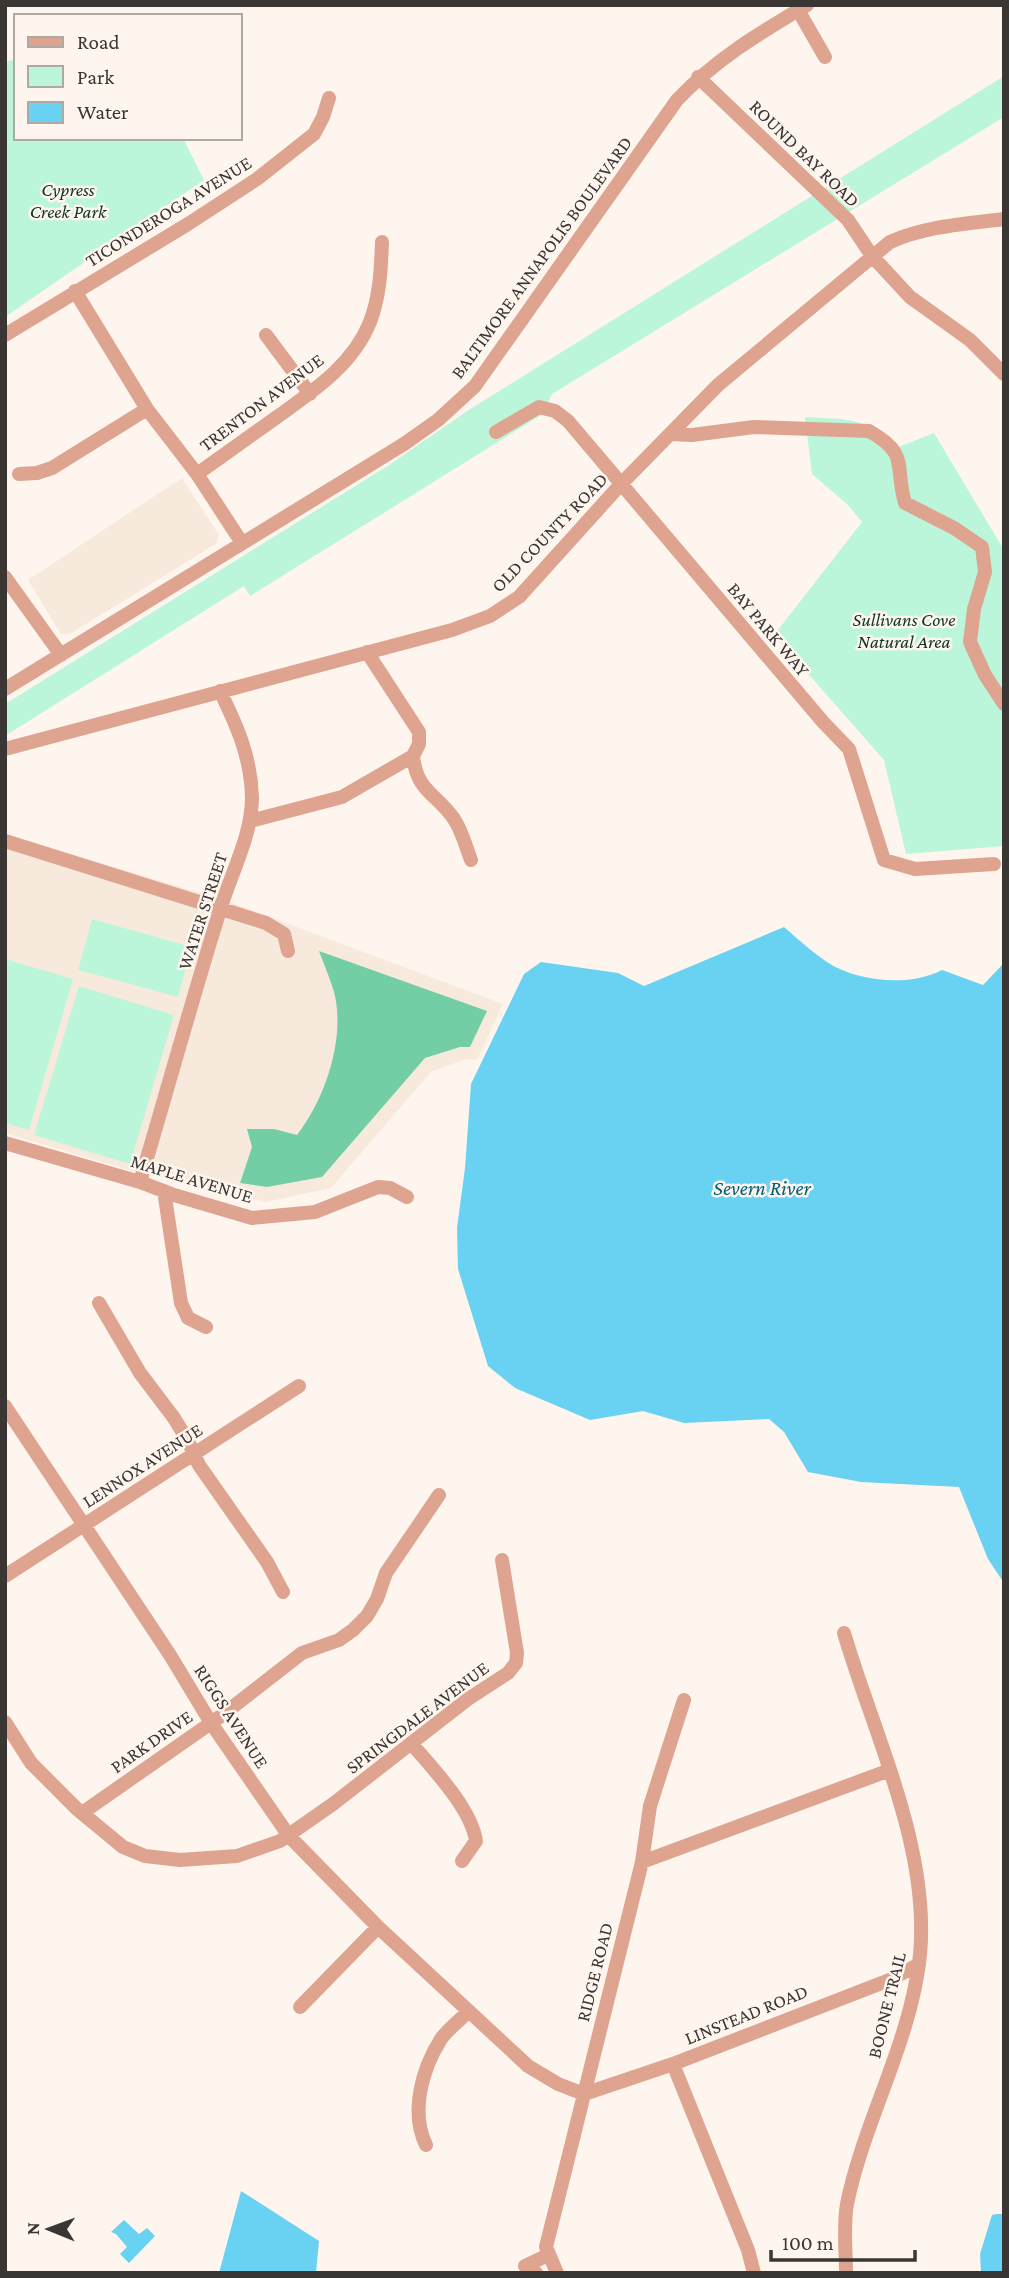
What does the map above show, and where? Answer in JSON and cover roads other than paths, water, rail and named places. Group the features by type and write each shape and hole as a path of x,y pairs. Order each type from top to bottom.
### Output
{"street":[{"path":"802,8 824,57"},
{"name":"BALTIMORE ANNAPOLIS BOULEVARD","path":"5,689 404,444 458,404 493,363 680,97 698,77 715,64 802,8"},
{"path":"715,64 725,102"},
{"name":"ROUND BAY ROAD","path":"698,77 848,220 872,256 909,298 970,340 1004,374"},
{"path":"680,97 693,93 725,102"},
{"name":"TICONDEROGA AVENUE","path":"5,335 188,224 286,157 314,134 329,98"},
{"name":"OLD COUNTY ROAD","path":"5,749 467,625 508,606 550,566 621,484 718,385 841,285 872,256 890,242 912,232 1004,219"},
{"name":"TRENTON AVENUE","path":"197,474 310,394 342,366 369,325 377,297 382,242"},
{"path":"75,291 147,409 197,474 242,543"},
{"path":"266,335 310,394"},
{"name":"BAY PARK WAY","path":"496,432 539,407 555,411 568,421 823,722 849,749 884,860 915,869 994,864"},
{"path":"19,474 37,473 52,468 147,409"},
{"path":"670,434 692,435 754,427 869,431 884,439 899,456 905,503 954,528 982,547 985,572 974,609 970,642 985,675 1004,704"},
{"path":"5,577 61,655"},
{"path":"250,821 342,797 413,756 419,744 419,732 367,652"},
{"name":"WATER STREET","path":"140,1182 220,908 250,821 251,788 247,755 240,732 220,691"},
{"path":"413,756 419,779 426,791 437,799 456,821 471,860"},
{"path":"5,842 267,923 284,934 288,951"},
{"name":"MAPLE AVENUE","path":"5,1143 252,1218 315,1212 378,1187 390,1188 407,1197"},
{"path":"164,1191 181,1303 188,1318 205,1327"},
{"path":"99,1303 140,1373 174,1418 228,1509 267,1562 283,1592"},
{"name":"LENNOX AVENUE","path":"5,1576 299,1386"},
{"name":"RIGGS AVENUE","path":"5,1406 170,1655 211,1723 289,1836 378,1927 528,2066 558,2084 584,2094"},
{"name":"PARK DRIVE","path":"82,1813 211,1723 302,1653 339,1640 353,1630 377,1600 386,1573 439,1495"},
{"name":"SPRINGDALE AVENUE","path":"5,1722 31,1763 82,1813 122,1847 134,1853 157,1858 191,1860 237,1856 266,1848 289,1836 468,1699 508,1673 516,1663 515,1632 502,1560"},
{"name":"BOONE TRAIL","path":"844,1633 890,1770 912,1850 918,1884 921,1930 919,1964 911,2002 853,2180 847,2208 846,2273"},
{"name":"RIDGE ROAD","path":"548,2255 546,2248 642,1863 650,1806 684,1700"},
{"path":"411,1743 443,1782 472,1824 477,1841 462,1861"},
{"path":"642,1863 890,1770"},
{"path":"300,2007 378,1927"},
{"name":"LINSTEAD ROAD","path":"584,2094 673,2064 892,1979 919,1964"},
{"path":"426,2145 420,2133 417,2115 426,2069 442,2038 469,2011"},
{"path":"673,2064 748,2250 754,2273"},
{"path":"536,2273 525,2266 548,2255 557,2273"}],"water":[{"name":"Severn River","path":"784,927 827,962 839,969 868,978 915,979 942,970 983,985 1004,963 1004,1583 988,1559 959,1487 861,1482 808,1472 784,1432 769,1419 684,1423 643,1411 590,1420 515,1388 488,1366 458,1269 457,1228 465,1168 471,1084 524,974 541,962 618,973 644,986"},
{"path":"241,2191 319,2241 316,2273 219,2273"},
{"path":"1004,2214 1004,2273 981,2273 980,2254 992,2215"},
{"path":"124,2220 139,2234 147,2228 155,2236 129,2263 120,2254 127,2247 111,2232"}],"park label":[{"name":"Cypress Creek Park","path":"68,200"},
{"name":"Sullivans Cove Natural Area","path":"904,630"}]}
